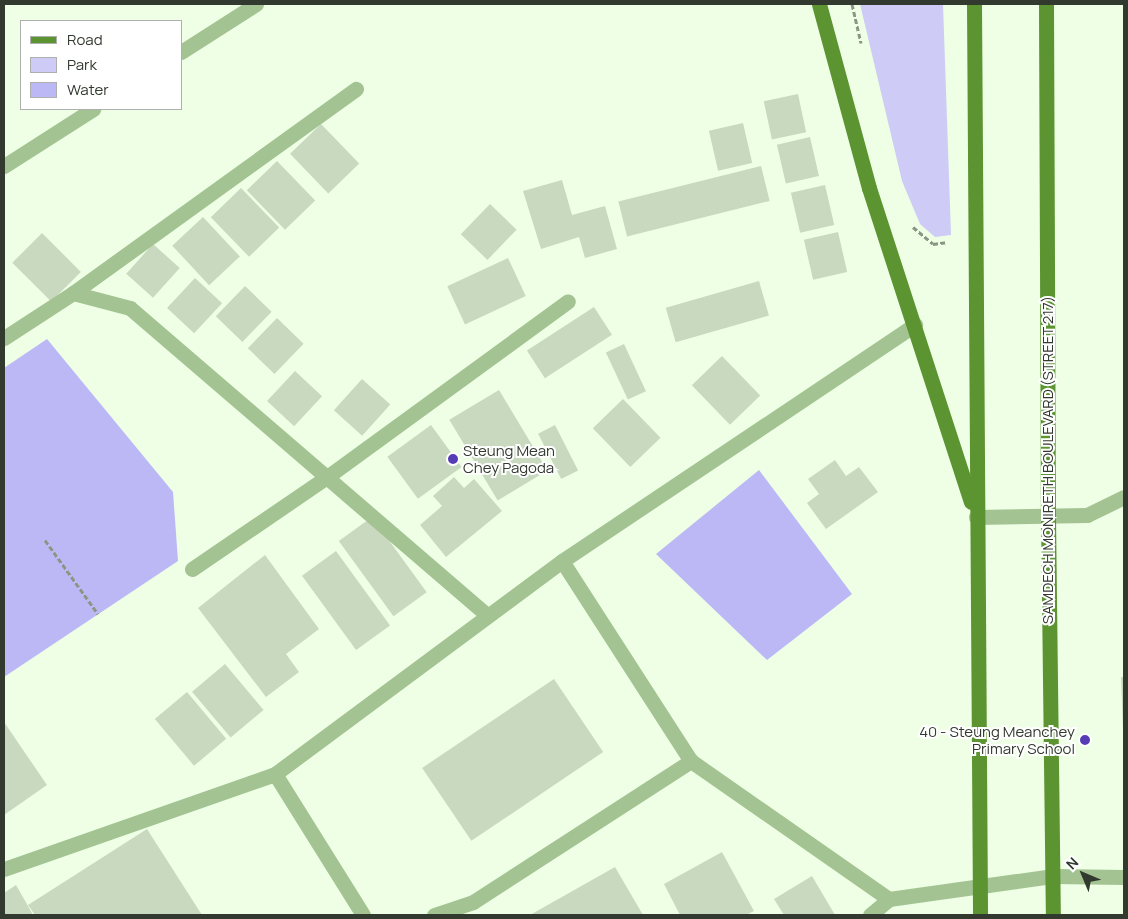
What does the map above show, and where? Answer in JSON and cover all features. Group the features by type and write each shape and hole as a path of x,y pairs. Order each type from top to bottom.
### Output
{"main road":[{"path":"819,4 868,188 915,324 976,517"},
{"path":"974,4 980,915"},
{"name":"SAMDECH MONIRETH BOULEVARD (STREET 217)","path":"1046,4 1048,516 1053,915"}],"street":[{"path":"182,51 256,4"},
{"path":"4,338 73,293 356,89"},
{"path":"4,166 91,110"},
{"path":"73,293 130,308 487,615"},
{"path":"192,569 327,477 568,301"},
{"path":"4,869 275,774 562,561 915,324"},
{"path":"976,517 1087,515 1124,497"},
{"path":"562,561 691,760 889,900"},
{"path":"434,915 473,902 691,760"},
{"path":"275,774 363,915"},
{"path":"870,915 889,900 980,885 1052,876 1124,878"}],"path":[{"path":"852,4 862,50"},
{"path":"910,219 914,228 933,244 955,242"},
{"path":"44,540 98,614"}],"green space":[{"path":"860,4 943,4 951,235 935,237 920,224 902,181"}],"water":[{"path":"47,339 173,492 178,561 4,677 4,368"},
{"path":"759,470 852,594 767,660 656,554"}],"building":[{"path":"798,94 806,132 772,139 764,101"},
{"path":"743,123 752,163 718,171 709,131"},
{"path":"321,124 359,164 328,193 290,154"},
{"path":"810,137 819,176 786,184 777,145"},
{"path":"277,161 315,201 285,230 247,190"},
{"path":"761,166 770,201 627,236 618,202"},
{"path":"562,180 572,215 605,206 617,249 585,258 579,237 541,249 523,191"},
{"path":"825,185 834,225 800,233 791,193"},
{"path":"241,188 279,228 249,257 211,217"},
{"path":"490,204 517,230 487,260 461,234"},
{"path":"203,217 240,256 209,285 172,246"},
{"path":"838,232 847,272 813,280 804,240"},
{"path":"42,233 81,272 51,302 12,263"},
{"path":"153,244 180,268 153,298 126,274"},
{"path":"508,258 526,296 465,324 447,286"},
{"path":"195,278 222,303 194,333 167,308"},
{"path":"759,281 769,316 676,342 666,308"},
{"path":"245,286 272,312 242,342 216,316"},
{"path":"594,307 612,335 545,378 527,351"},
{"path":"277,318 304,344 274,374 248,348"},
{"path":"624,344 646,391 628,400 606,352"},
{"path":"722,356 760,396 730,425 692,385"},
{"path":"295,371 322,396 294,426 267,401"},
{"path":"362,379 390,404 362,436 334,410"},
{"path":"499,390 547,471 498,500 449,420"},
{"path":"623,399 661,438 630,467 593,428"},
{"path":"431,425 462,467 418,499 387,457"},
{"path":"555,425 578,470 561,479 538,434"},
{"path":"835,460 846,476 859,467 878,492 826,529 807,503 819,494 808,479"},
{"path":"454,477 464,488 474,479 502,511 446,557 420,525 442,506 433,496"},
{"path":"372,517 427,592 393,616 339,541"},
{"path":"336,551 390,625 356,650 302,576"},
{"path":"265,555 319,629 286,654 299,672 266,697 198,608"},
{"path":"225,664 264,710 231,738 192,692"},
{"path":"1121,677 1124,677 1124,730 1123,730"},
{"path":"554,679 603,752 471,841 422,768"},
{"path":"187,692 226,739 194,766 155,719"},
{"path":"4,722 47,785 4,815"},
{"path":"147,829 202,915 35,915 28,905"},
{"path":"722,852 754,911 746,915 680,915 664,884"},
{"path":"615,867 643,915 530,915"},
{"path":"812,876 835,915 784,915 774,899"},
{"path":"16,885 33,915 4,915 4,893"}],"place":[{"name":"Steung Mean Chey Pagoda","path":"453,459"},
{"name":"40 - Steung Meanchey Primary School","path":"1085,740"}]}
